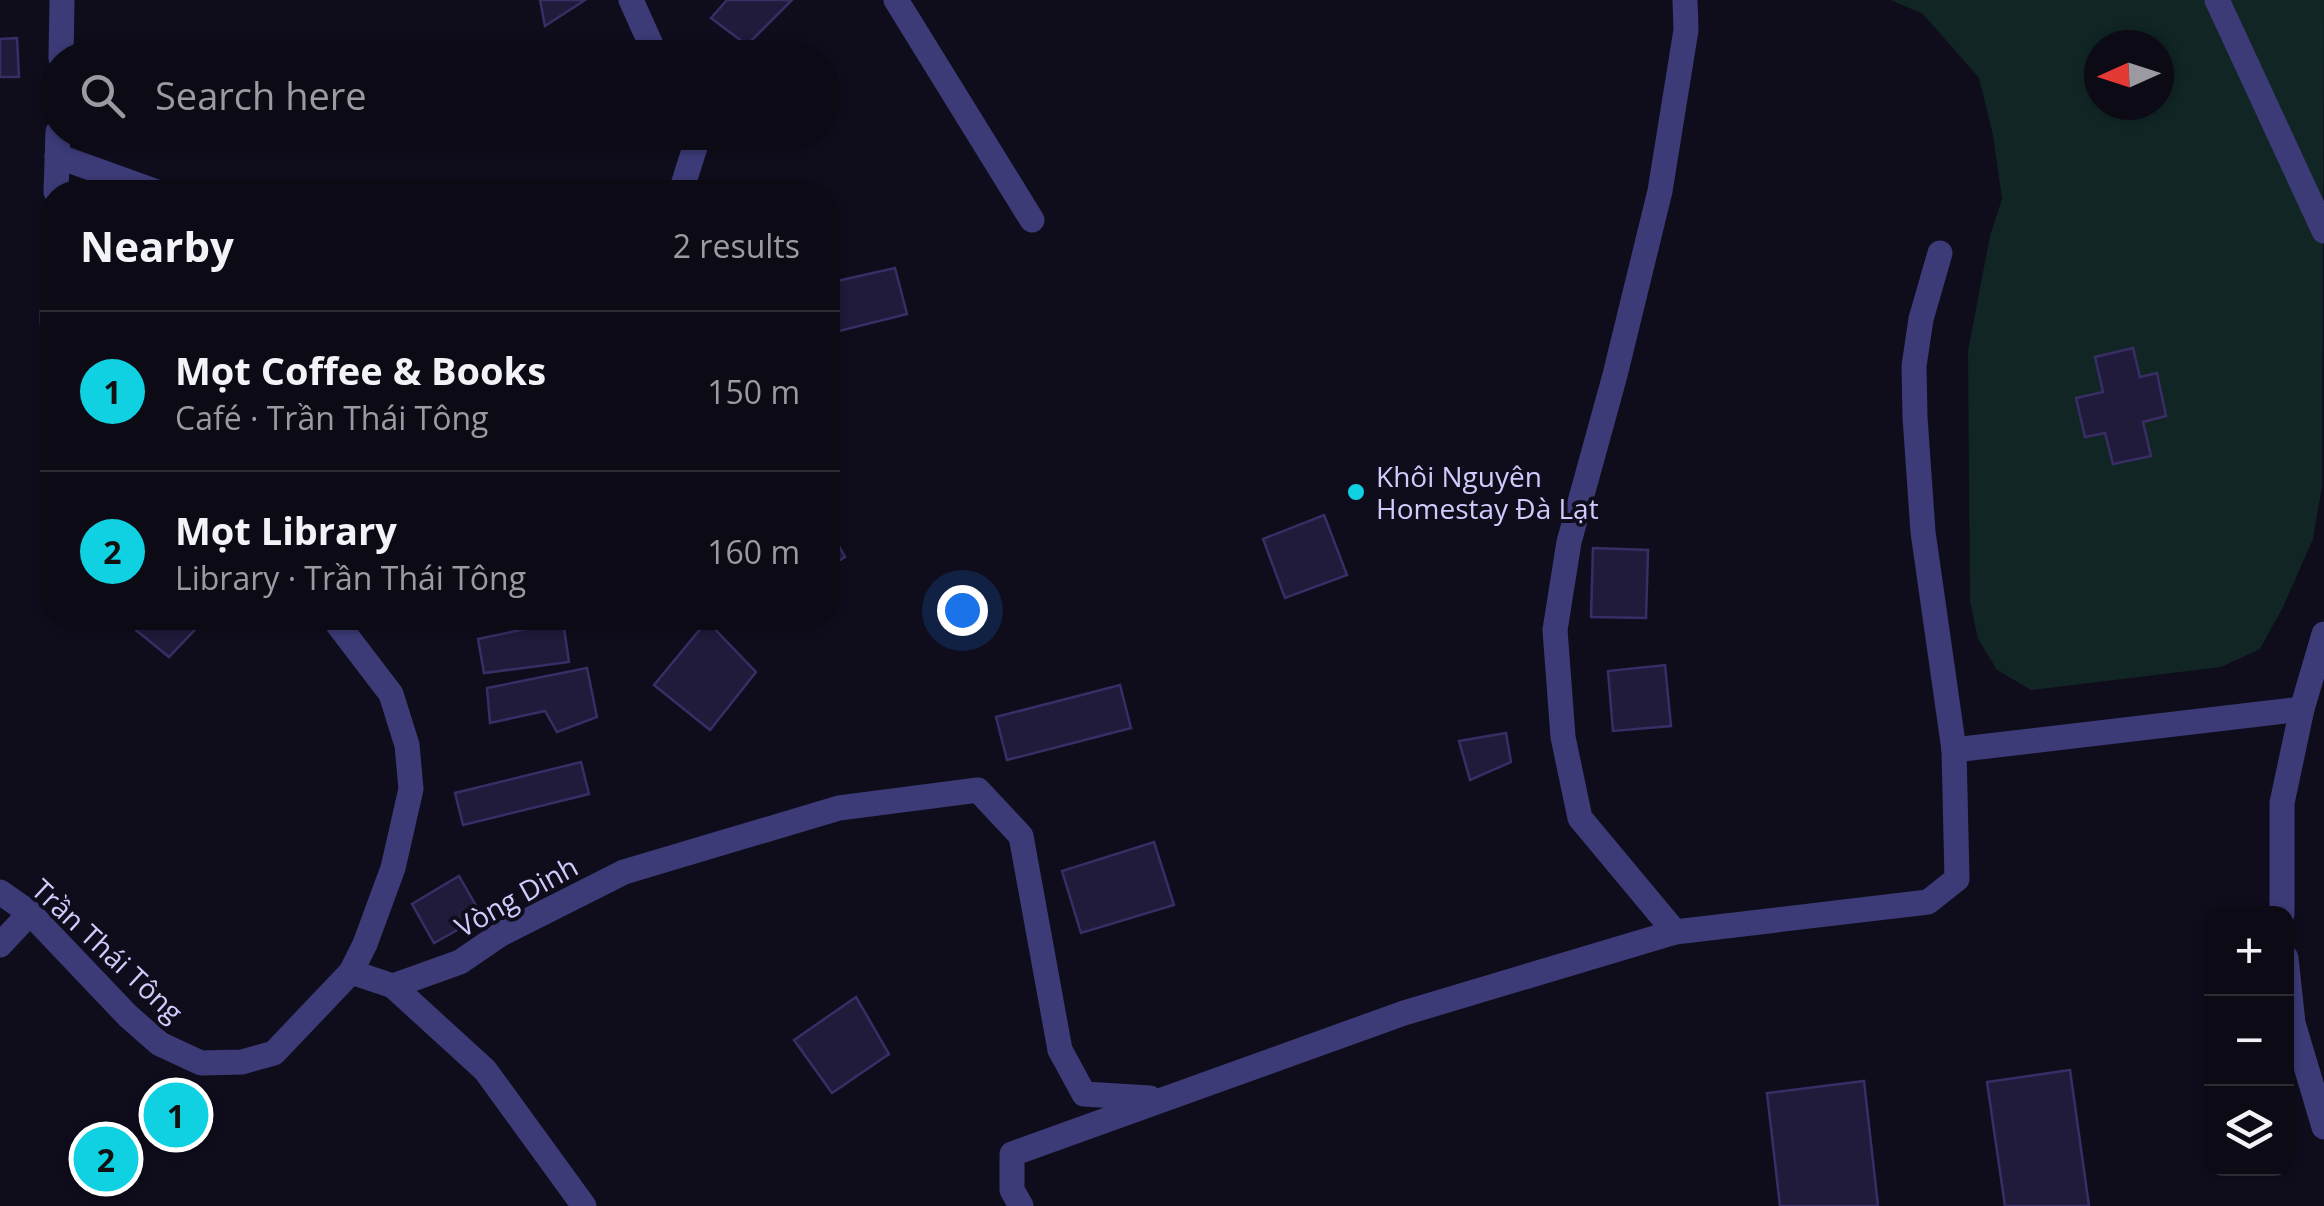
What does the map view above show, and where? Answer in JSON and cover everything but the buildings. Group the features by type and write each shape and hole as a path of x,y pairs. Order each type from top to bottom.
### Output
{"street":[{"path":"61,40 62,0"},
{"path":"630,0 649,40"},
{"path":"896,0 1032,220"},
{"path":"1674,932 1580,818 1562,737 1555,630 1569,542 1660,192 1686,30 1684,0"},
{"path":"2217,0 2324,231"},
{"path":"56,180 57,150"},
{"path":"70,150 132,180"},
{"path":"685,180 694,150"},
{"path":"1021,1206 1012,1190 1012,1154 1404,1012 1674,932 1928,902 1957,879 1954,750 1923,532 1914,416 1914,366 1921,319 1940,253"},
{"name":"Trần Thái Tông","path":"0,892 30,913 160,1044 200,1064 242,1062 274,1053 350,972 365,944 393,868 410,790 407,745 391,694 343,630"},
{"path":"2282,906 2282,803 2302,709 2324,634"},
{"path":"1954,750 2302,709"},
{"name":"Vòng Dinh","path":"392,986 460,962 532,918 624,872 839,808 978,790 1021,836 1060,1050 1084,1094 1165,1098"},
{"path":"0,945 30,913"},
{"path":"350,972 392,986 485,1070 584,1206"},
{"path":"2290,996 2293,1023 2324,1127"}],"green space":[{"path":"1891,0 2324,0 2322,486 2313,539 2260,649 2221,667 2031,690 1997,670 1978,639 1970,601 1968,351 1990,236 2002,199 1993,135 1979,78 1923,14"}],"place":[{"name":"Khôi Nguyên Homestay Đà Lạt","path":"1356,492"},
{"name":"Mọt Coffee & Books","path":"176,1115"},
{"name":"Mọt Library","path":"106,1159"}]}
